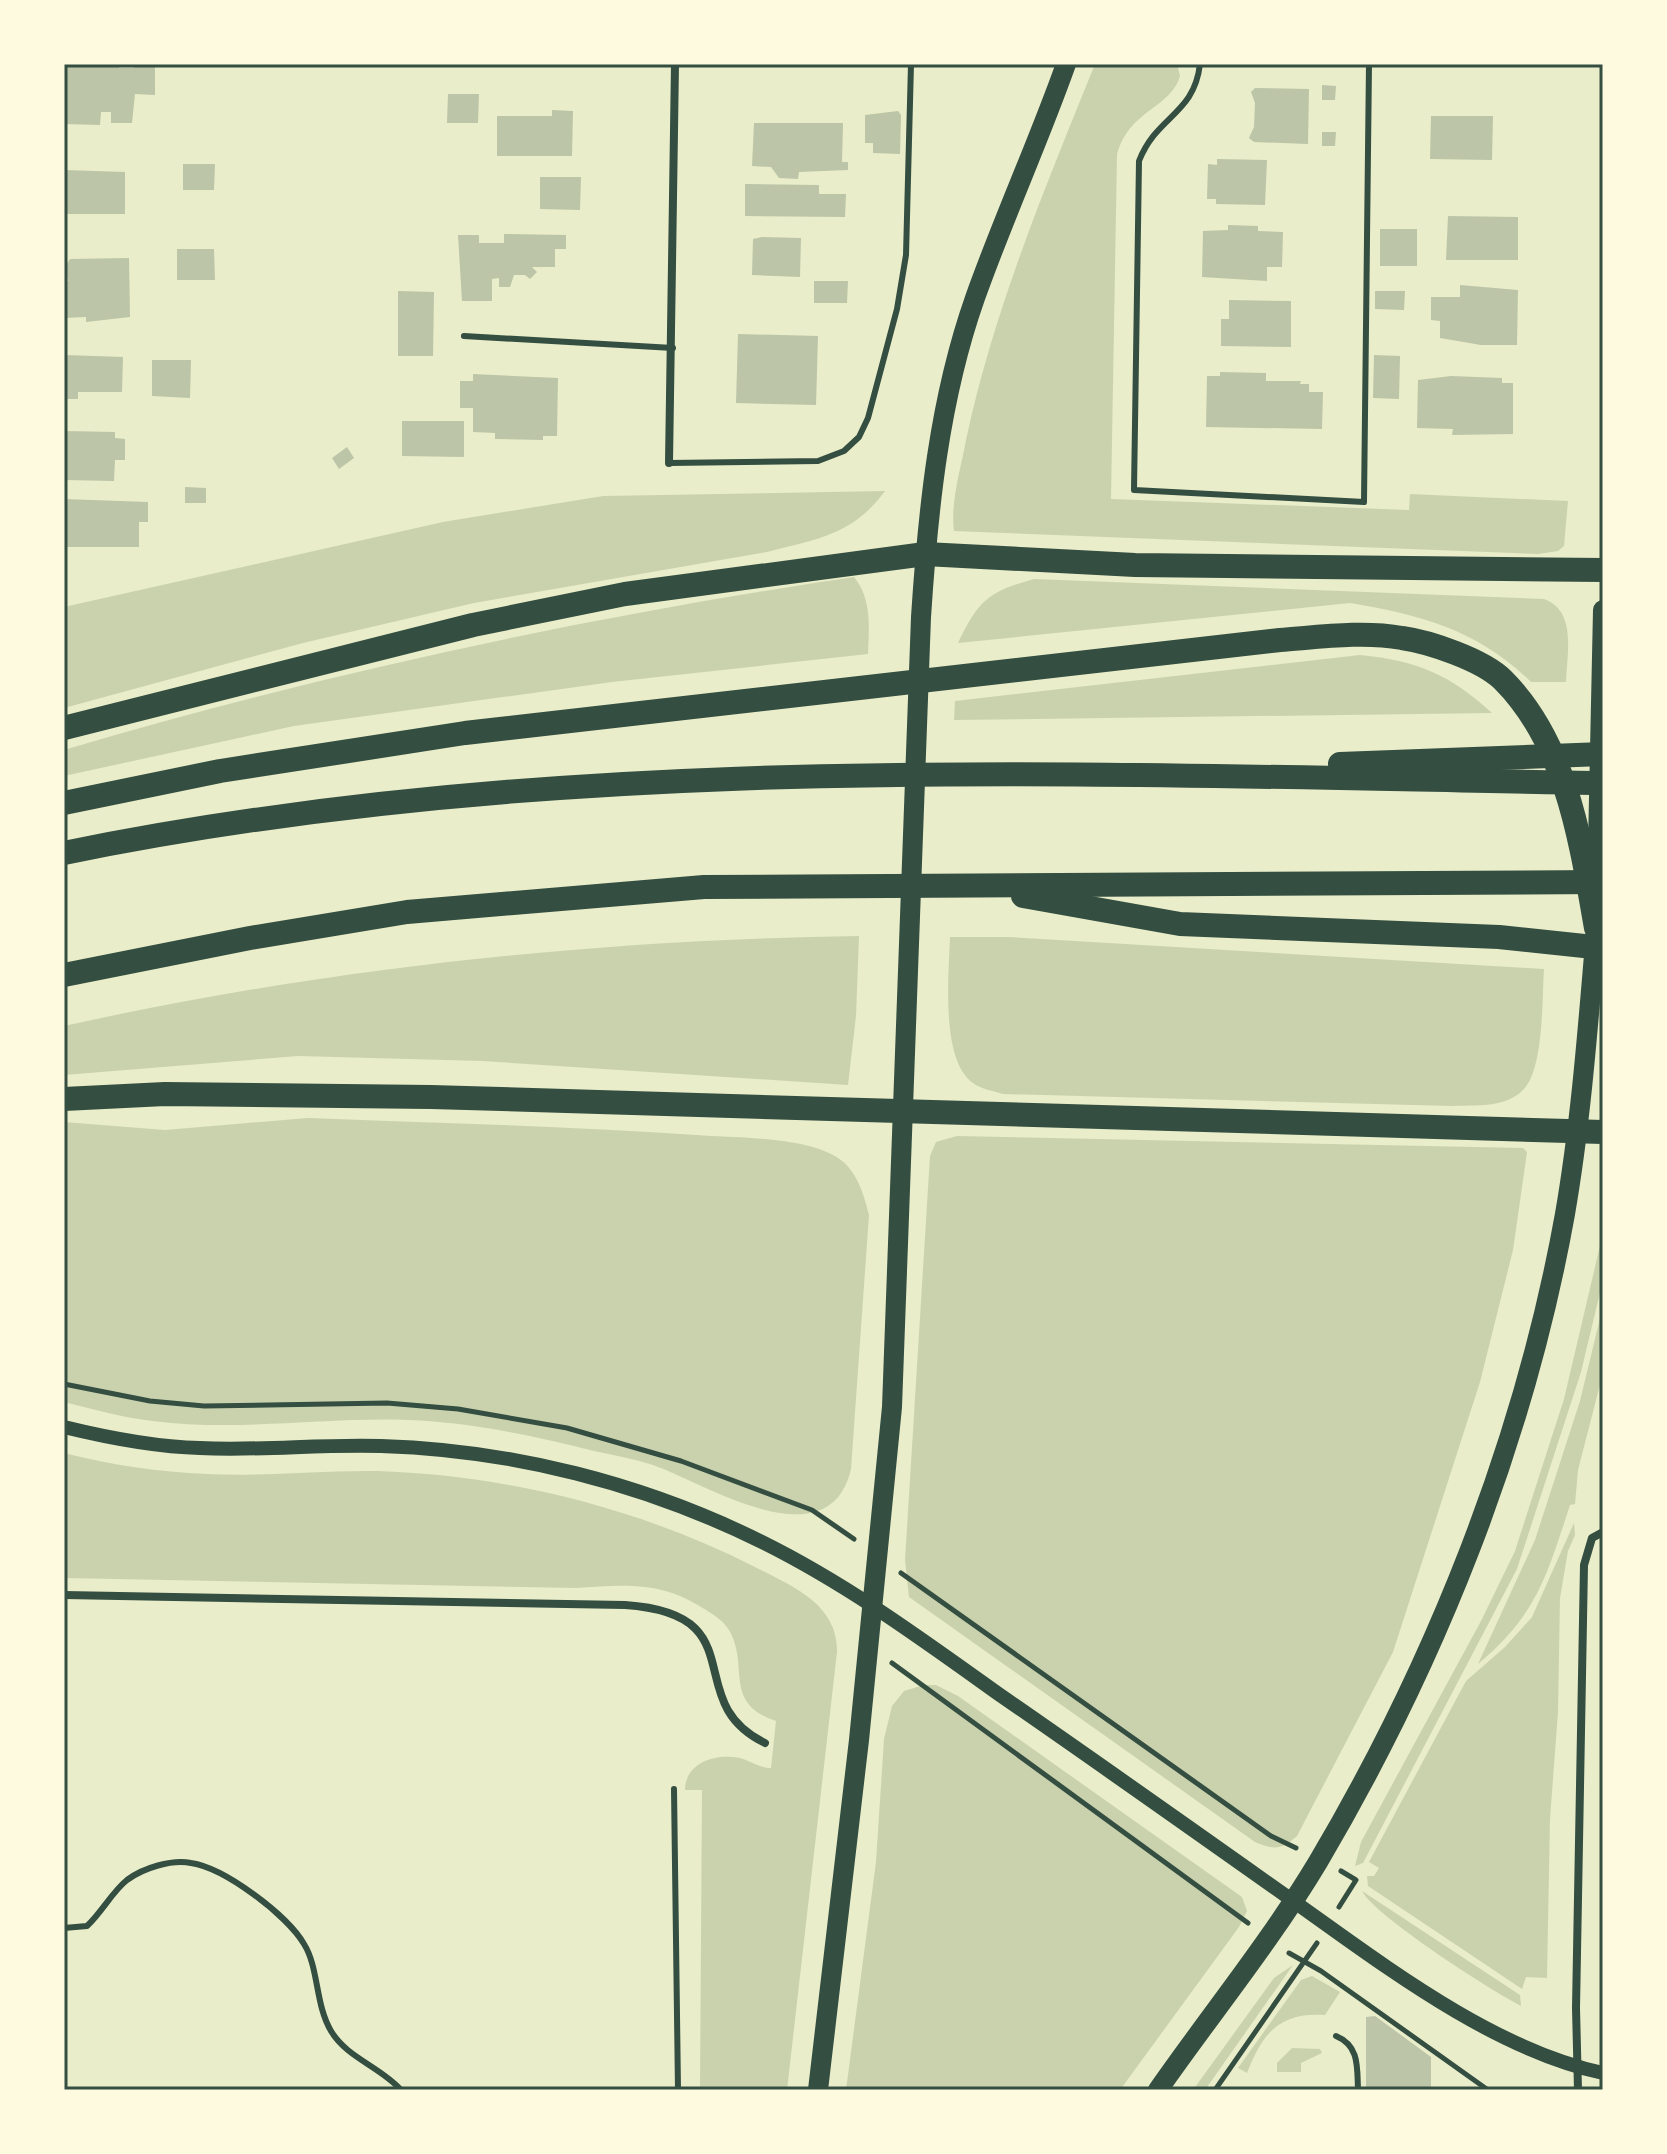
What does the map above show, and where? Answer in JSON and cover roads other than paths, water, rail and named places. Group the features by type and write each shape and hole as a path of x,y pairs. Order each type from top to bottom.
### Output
{"highway":[{"path":"64,728 473,625 625,594 925,554 1135,565 1603,570"},
{"path":"64,803 236,769 465,733 1280,640 1357,635 1402,638 1453,653 1501,678 1531,715 1555,763 1578,828 1600,938 1180,924 965,885"},
{"path":"64,853 171,831 430,796 620,782 1053,774 1603,754"},
{"path":"1053,774 1603,783"},
{"path":"64,975 250,938 407,912 704,887 1603,882"},
{"path":"64,1099 165,1094 342,1095 1603,1132"}],"main road":[{"path":"818,2090 892,1407 925,554 943,424 974,300 1066,64"},
{"path":"1158,2090 1293,1901 1378,1752 1434,1636 1489,1497 1534,1346 1564,1217 1577,1132 1600,938 1603,610"}],"street":[{"path":"669,463 675,64"},
{"path":"64,1427 148,1445 202,1449 379,1446 510,1458 586,1476 692,1511 760,1540 873,1604 1369,1955 1464,2014 1528,2047 1603,2073"},
{"path":"1578,2090 1584,1565 1592,1538 1603,1532"},
{"path":"64,1595 625,1605 662,1609 699,1630 710,1651 728,1716 745,1733 765,1743"}],"lane":[{"path":"669,463 818,461 844,451 859,437 868,418 897,309 906,255 911,64"},
{"path":"1200,64 1198,84 1190,99 1154,132 1139,161 1134,490 1364,502 1369,64"},
{"path":"464,336 673,348"},
{"path":"674,1789 678,2090"},
{"path":"64,1928 87,1926 126,1881 151,1867 190,1862 220,1873 286,1920 306,1946 320,2010 333,2034 348,2050 387,2074 401,2090"},
{"path":"1336,2036 1346,2040 1357,2056 1358,2090"}]}
